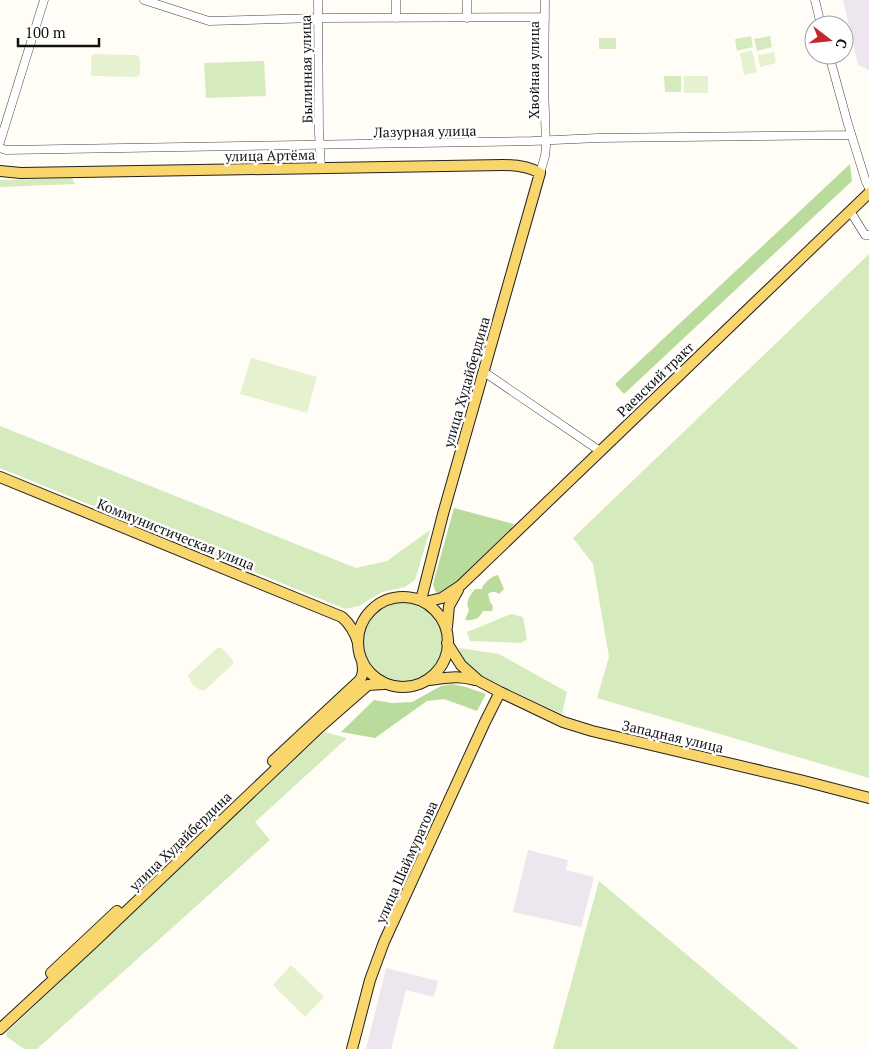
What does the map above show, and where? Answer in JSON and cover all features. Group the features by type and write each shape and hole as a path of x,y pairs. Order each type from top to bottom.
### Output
{"main road":[{"name":"улица Артёма","path":"0,171 21,173 503,165 530,168 540,172"},
{"name":"улица Худайбердина","path":"422,601 443,514 540,172"},
{"name":"Раевский тракт","path":"422,601 442,598 460,586 869,192"},
{"name":"Коммунистическая улица","path":"0,477 342,617 353,617 370,613"},
{"name":"Раевский тракт","path":"447,632 449,606 460,586"},
{"path":"342,617 350,624 354,631 362,660 369,671 384,684 396,687 414,686 426,681 435,674 442,665 447,650 447,632 442,619 422,601 408,597 397,598 378,605 370,613 364,621 358,643"},
{"name":"Западная улица","path":"447,643 461,665 479,681"},
{"name":"улица Худайбердина","path":"0,1020 360,680 363,671 362,660"},
{"name":"Западная улица","path":"426,681 456,676 466,677 479,681 563,722 584,729 869,798"},
{"name":"улица Худайбердина","path":"0,1029 320,727 368,685 384,684"},
{"name":"улица Шаймуратова","path":"352,1049 370,980 384,942 500,692"}],"street":[{"path":"0,142 44,0"},
{"path":"144,0 209,21 318,18 545,17"},
{"name":"Былинная улица","path":"318,0 321,167"},
{"path":"396,0 396,18"},
{"path":"467,0 467,18"},
{"name":"Хвойная улица","path":"540,172 545,156 546,140 545,0"},
{"path":"815,0 819,15"},
{"path":"832,65 851,136 869,188"},
{"name":"Лазурная улица","path":"0,148 6,150 598,138 851,136"},
{"path":"850,211 865,235 869,235"},
{"path":"484,372 600,451"}],"shaded area":[{"path":"843,0 869,0 869,70 858,65 854,48 854,15 846,15"},
{"path":"528,850 568,860 566,870 594,877 581,927 513,912"},
{"path":"386,968 438,981 434,997 406,990 391,1049 366,1049"}],"green space":[{"path":"751,36 753,47 737,51 735,39"},
{"path":"770,36 772,47 757,51 754,39"},
{"path":"599,38 616,38 616,49 599,49"},
{"path":"752,50 757,72 744,75 740,53"},
{"path":"774,52 776,63 760,67 758,55"},
{"path":"94,54 137,55 140,58 139,76 92,76 91,57"},
{"path":"264,61 266,96 206,98 204,63"},
{"path":"664,76 681,76 681,92 665,92"},
{"path":"684,76 708,76 708,93 684,93"},
{"path":"850,164 852,181 624,394 615,384"},
{"path":"72,178 75,184 0,187 0,180"},
{"path":"869,254 869,778 597,698 609,657 593,564 573,538"},
{"path":"251,358 317,377 307,413 240,394"},
{"path":"0,426 356,568 387,561 430,530 415,580 405,587 382,592 359,606 345,609 0,468"},
{"path":"454,508 514,524 508,533 457,585 439,594 435,591 433,584"},
{"path":"498,575 504,589 499,594 491,592 488,594 493,606 492,611 483,611 476,619 465,620 469,610 468,601 473,591 475,589 483,589 482,587 487,581 493,576"},
{"path":"403,602 418,605 431,614 440,627 443,642 440,657 431,670 418,679 403,682 388,679 375,670 366,657 363,642 366,627 375,614 388,605"},
{"path":"511,614 523,617 527,639 521,643 470,641 467,632"},
{"path":"217,648 222,648 233,660 233,664 204,691 201,690 192,683 188,675"},
{"path":"459,648 499,654 567,692 562,714 476,674 462,659"},
{"path":"452,684 486,694 477,711 444,699 427,701 375,738 341,732 374,700 392,703 412,702 441,686"},
{"path":"324,732 347,738 255,822 270,840 37,1049 24,1049 7,1037 6,1033"},
{"path":"599,881 799,1049 553,1049"},
{"path":"291,965 324,997 305,1017 273,985"}]}
